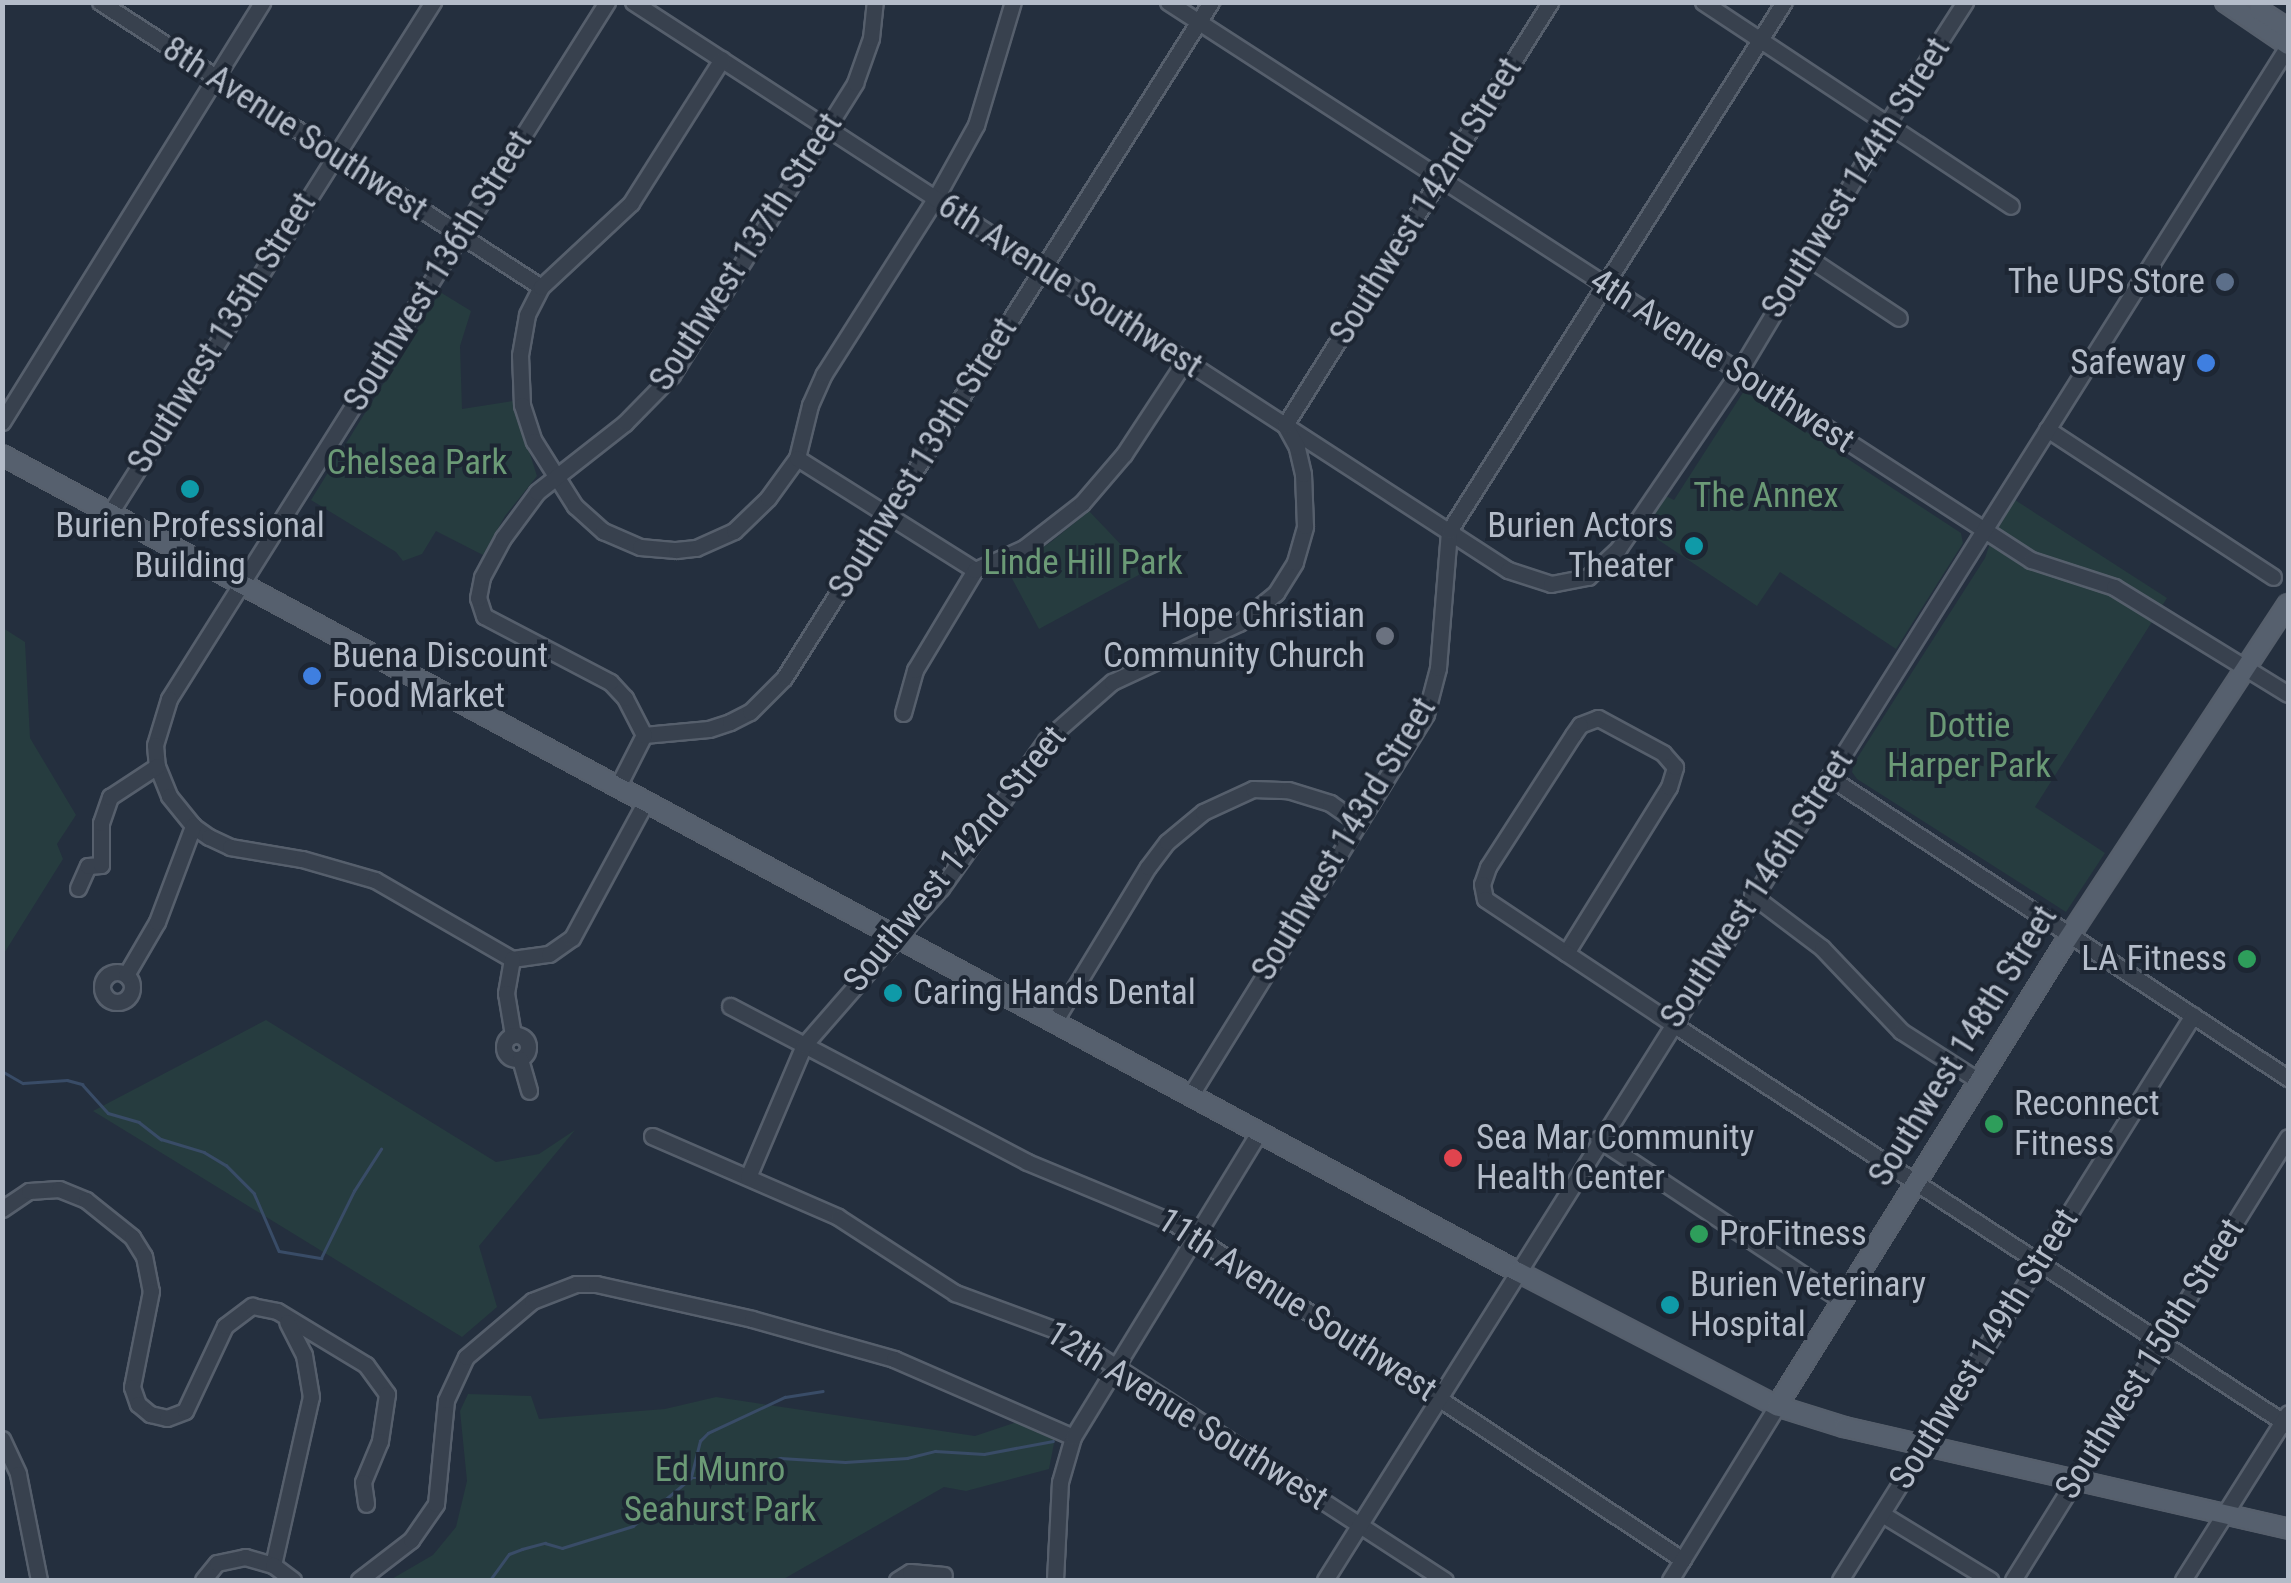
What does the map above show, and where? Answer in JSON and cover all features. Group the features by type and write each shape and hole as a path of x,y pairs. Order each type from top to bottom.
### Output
{"main road":[{"path":"2225,2 2288,46"},
{"path":"2247,2 2288,29"},
{"path":"2,456 1518,1272 1776,1406 1844,1427 2288,1529"},
{"name":"Southwest 148th Street","path":"1776,1406 2071,935 2249,669 2288,604"}],"street":[{"name":"8th Avenue Southwest","path":"100,2 541,287"},
{"path":"2,422 262,2"},
{"name":"Southwest 135th Street","path":"110,513 432,2"},
{"name":"Southwest 136th Street","path":"156,766 158,729 169,699 607,2"},
{"name":"6th Avenue Southwest","path":"633,2 1508,570"},
{"name":"Southwest 137th Street","path":"644,735 625,698 610,682 484,616 478,598 488,564 521,512 554,477 625,424 672,375 830,128 864,60 875,2"},
{"path":"722,59 617,222 557,268 541,287 523,334 522,394 534,441 575,506 603,530 640,547 696,548 734,531 768,498 796,458 810,405 824,374 936,199 976,124 1013,2"},
{"name":"4th Avenue Southwest","path":"1168,2 2031,560 2114,587 2288,694"},
{"name":"Southwest 139th Street","path":"644,735 709,730 750,712 784,678 1211,2"},
{"name":"Southwest 142nd Street","path":"748,1177 804,1045 978,840 1046,740 1070,715 1128,672 1239,622 1276,593 1295,562 1304,526 1303,474 1298,448 1285,425 1550,2"},
{"path":"1703,2 2012,206"},
{"name":"Southwest 143rd Street","path":"1190,1096 1426,714 1434,691 1449,532 1784,2"},
{"name":"Southwest 144th Street","path":"1508,570 1540,583 1562,584 1588,578 1606,565 1738,373 1888,122 1966,2"},
{"name":"Southwest 146th Street","path":"1324,1580 1671,1022 2288,46"},
{"path":"1807,257 1899,318"},
{"path":"903,713 915,670 975,570 1024,548 1082,503 1124,454 1185,361"},
{"path":"2046,429 2272,577"},
{"path":"796,458 975,570"},
{"path":"1566,953 1669,788 1675,768 1663,753 1608,720 1589,719 1573,735 1488,867 1484,896 1566,953 2038,1262 2287,1420 2183,1580"},
{"path":"618,786 644,735"},
{"path":"78,888 88,866 101,864 101,823 110,797 156,766 169,796 193,826 230,847 302,859 375,880 512,959 550,954 572,938 646,802"},
{"path":"1828,777 2288,1078"},
{"path":"1054,1022 1167,842 1204,812 1253,789 1288,790 1330,803 1360,823"},
{"path":"126,975 158,922 193,826"},
{"path":"1752,895 1822,948 1901,1030 1979,1081"},
{"path":"512,959 506,993 513,1036 525,1038 529,1046 520,1059 529,1091"},
{"name":"11th Avenue Southwest","path":"730,1006 1027,1162 1145,1208 1194,1236 1683,1560"},
{"name":"Southwest 149th Street","path":"1840,1580 2193,1015"},
{"path":"1055,1580 1060,1482 1074,1437 1260,1132"},
{"name":"12th Avenue Southwest","path":"652,1136 838,1217 939,1285 1064,1333 1445,1580"},
{"name":"Southwest 150th Street","path":"2014,1580 2288,1137"},
{"path":"1598,1140 1841,1300"},
{"path":"2,1210 29,1191 58,1189 86,1200 132,1237 144,1256 151,1291 132,1387 138,1404 150,1414 176,1416 192,1403 213,1344 236,1314 260,1305 366,1365 383,1384 386,1409 363,1482 366,1504"},
{"path":"359,1580 411,1540 429,1518 440,1482 446,1400 456,1373 476,1346 532,1301 576,1284 596,1284 752,1319 894,1359 1074,1437"},
{"path":"274,1565 311,1398 304,1355 286,1318"},
{"name":"Southwest 148th Street","path":"1670,1580 1776,1406"},
{"path":"2,1439 18,1474 40,1580"},
{"path":"1882,1514 1990,1580"},
{"path":"203,1580 217,1563 230,1559 274,1565 293,1580"},
{"path":"897,1580 910,1572 944,1575"}],"green space":[{"name":"Chelsea Park","path":"440,292 471,311 460,346 462,409 513,401 537,476 505,516 483,555 436,531 422,554 403,561 396,552 311,500"},
{"name":"The Annex","path":"1744,391 1961,533 1963,543 1896,649 1780,572 1757,606 1642,529 1664,495 1674,500"},
{"name":"Dottie Harper Park","path":"2012,498 2167,598 2035,807 2105,853 2066,912 1857,779 1852,772 1854,763 1985,558 1996,525"},
{"name":"Linde Hill Park","path":"1089,511 1146,571 1039,629 1007,569 1051,542"},
{"path":"3,628 25,642 30,738 76,815 57,844 63,859 3,955"},
{"path":"266,1020 496,1162 539,1154 575,1130 479,1246 497,1307 462,1337 93,1111"},
{"name":"Ed Munro Seahurst Park","path":"468,1394 531,1396 539,1419 665,1409 716,1397 975,1436 1017,1422 1055,1438 1049,1469 966,1491 944,1487 782,1580 390,1580 433,1555 456,1527 467,1481 460,1411"}],"waterway":[{"path":"2,1071 23,1083 67,1080 82,1084 108,1113 139,1122 161,1139 204,1152 226,1165 254,1193 279,1251 321,1258 354,1191 381,1149"},
{"path":"691,1477 700,1441 708,1433 785,1397 823,1391"},
{"path":"490,1580 509,1554 522,1549 545,1543 562,1548 633,1526 691,1478 710,1478 780,1458 845,1462 907,1458 935,1451 984,1454 1053,1441"}],"place":[{"name":"The UPS Store","path":"2225,282"},
{"name":"Safeway","path":"2206,363"},
{"name":"Burien Professional Building","path":"190,489"},
{"name":"Burien Actors Theater","path":"1694,546"},
{"name":"Hope Christian Community Church","path":"1385,636"},
{"name":"Buena Discount Food Market","path":"312,676"},
{"name":"LA Fitness","path":"2247,959"},
{"name":"Caring Hands Dental","path":"893,993"},
{"name":"Reconnect Fitness","path":"1994,1124"},
{"name":"Sea Mar Community Health Center","path":"1453,1158"},
{"name":"ProFitness","path":"1699,1234"},
{"name":"Burien Veterinary Hospital","path":"1670,1305"}]}
